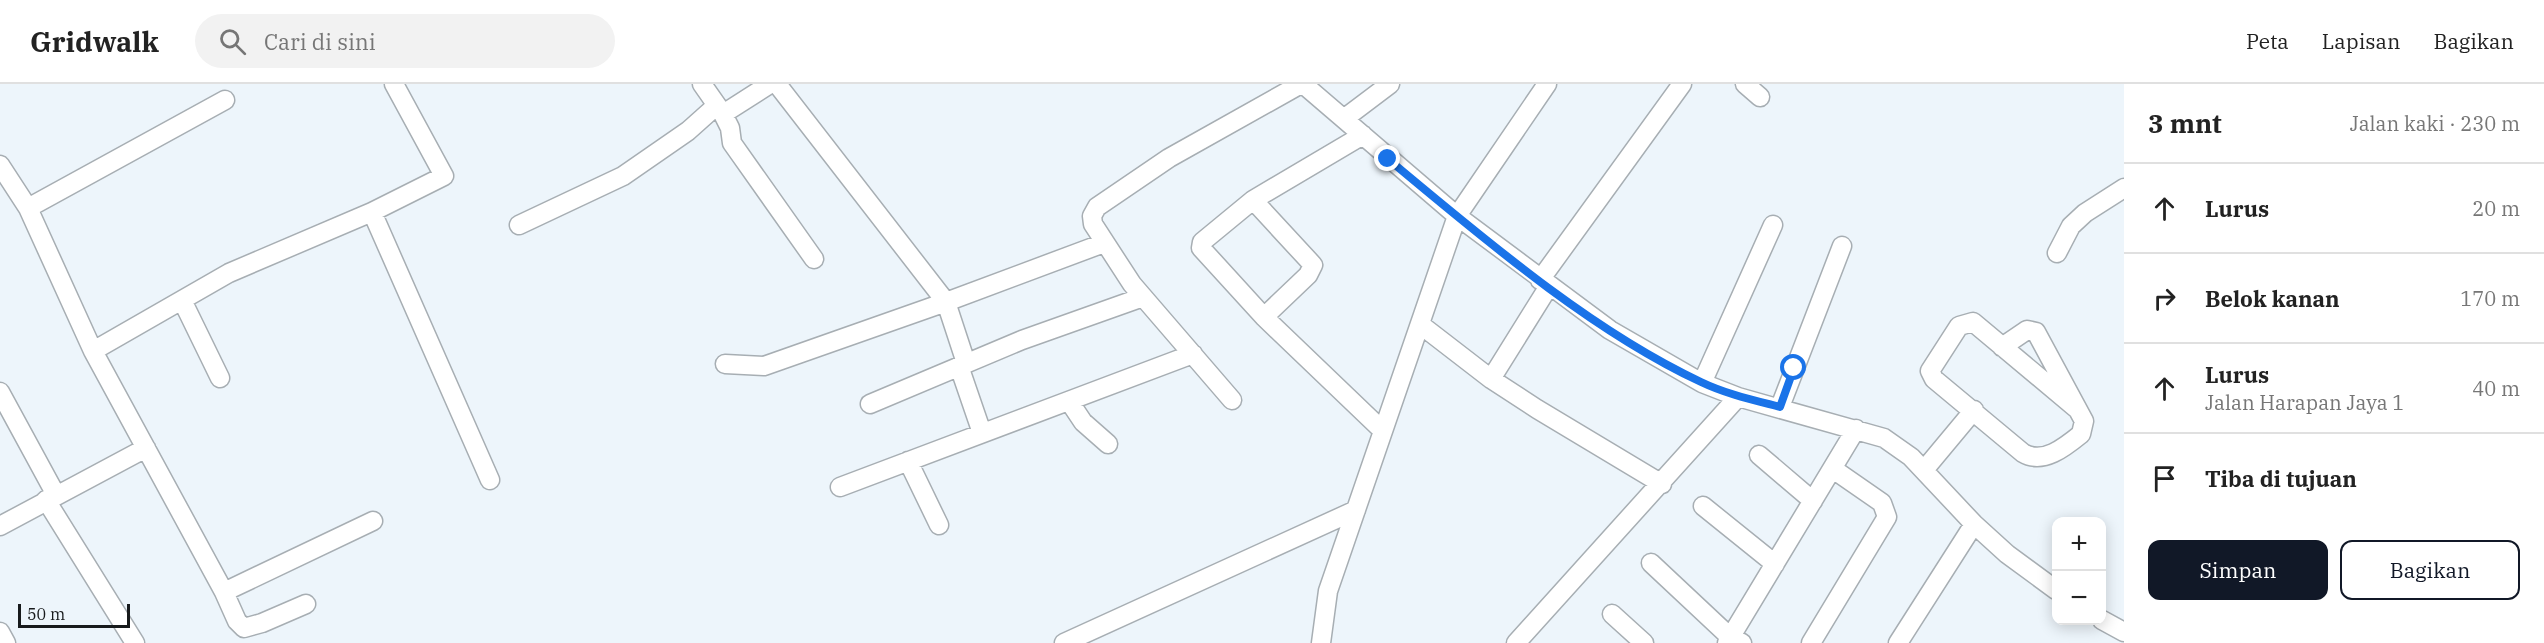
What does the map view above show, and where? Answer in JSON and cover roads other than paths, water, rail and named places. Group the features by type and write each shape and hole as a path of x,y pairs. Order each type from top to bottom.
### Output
{"street":[{"path":"93,351 229,273 372,212 444,176 394,84"},
{"path":"702,84 729,128 732,143 814,259"},
{"path":"519,225 623,176 719,110 770,84"},
{"path":"777,84 946,302 982,433"},
{"path":"1232,400 1143,297 1104,243 1093,224 1092,216 1097,207 1169,158 1302,84 1345,118 1457,216 1545,283 1644,351 1702,383 1738,397 1884,438 1924,470 1974,524 2007,554 2052,587"},
{"path":"1345,118 1390,84"},
{"path":"1317,642 1328,591 1457,216 1547,84"},
{"path":"1491,379 1545,283 1682,84"},
{"path":"1745,84 1760,97"},
{"path":"28,208 225,100"},
{"path":"1363,135 1253,200 1202,242 1201,248 1264,317 1383,430"},
{"path":"0,165 28,208 93,351 224,592 237,621 244,628 262,623 306,604"},
{"path":"2057,253 2071,226 2124,188"},
{"path":"1253,200 1312,265 1308,274 1264,317"},
{"path":"372,212 490,480"},
{"path":"1702,383 1773,225"},
{"path":"725,364 764,366 1104,243"},
{"path":"1780,407 1842,246"},
{"path":"870,404 1022,340 1143,297"},
{"path":"182,300 220,378"},
{"path":"2002,347 2027,330 2036,332 2084,421 2081,434 2043,458 2032,458 1934,379 1930,372 1932,365 1959,326 1973,322 2002,347 2077,409"},
{"path":"1421,325 1491,379 1537,410 1662,484"},
{"path":"840,487 1193,354"},
{"path":"0,392 51,498 135,643"},
{"path":"1516,643 1662,484 1738,397"},
{"path":"1069,401 1083,422 1108,444"},
{"path":"1924,470 1974,410"},
{"path":"1651,563 1733,641 1775,564 1856,429"},
{"path":"0,526 146,448"},
{"path":"1759,455 1813,501"},
{"path":"908,461 939,525"},
{"path":"1810,643 1887,517 1882,503 1833,469"},
{"path":"1703,506 1775,564"},
{"path":"1064,643 1356,510"},
{"path":"224,592 373,521"},
{"path":"1898,643 1974,524"},
{"path":"1612,614 1644,643"},
{"path":"2106,622 2124,632"},
{"path":"0,632 6,643"}]}
